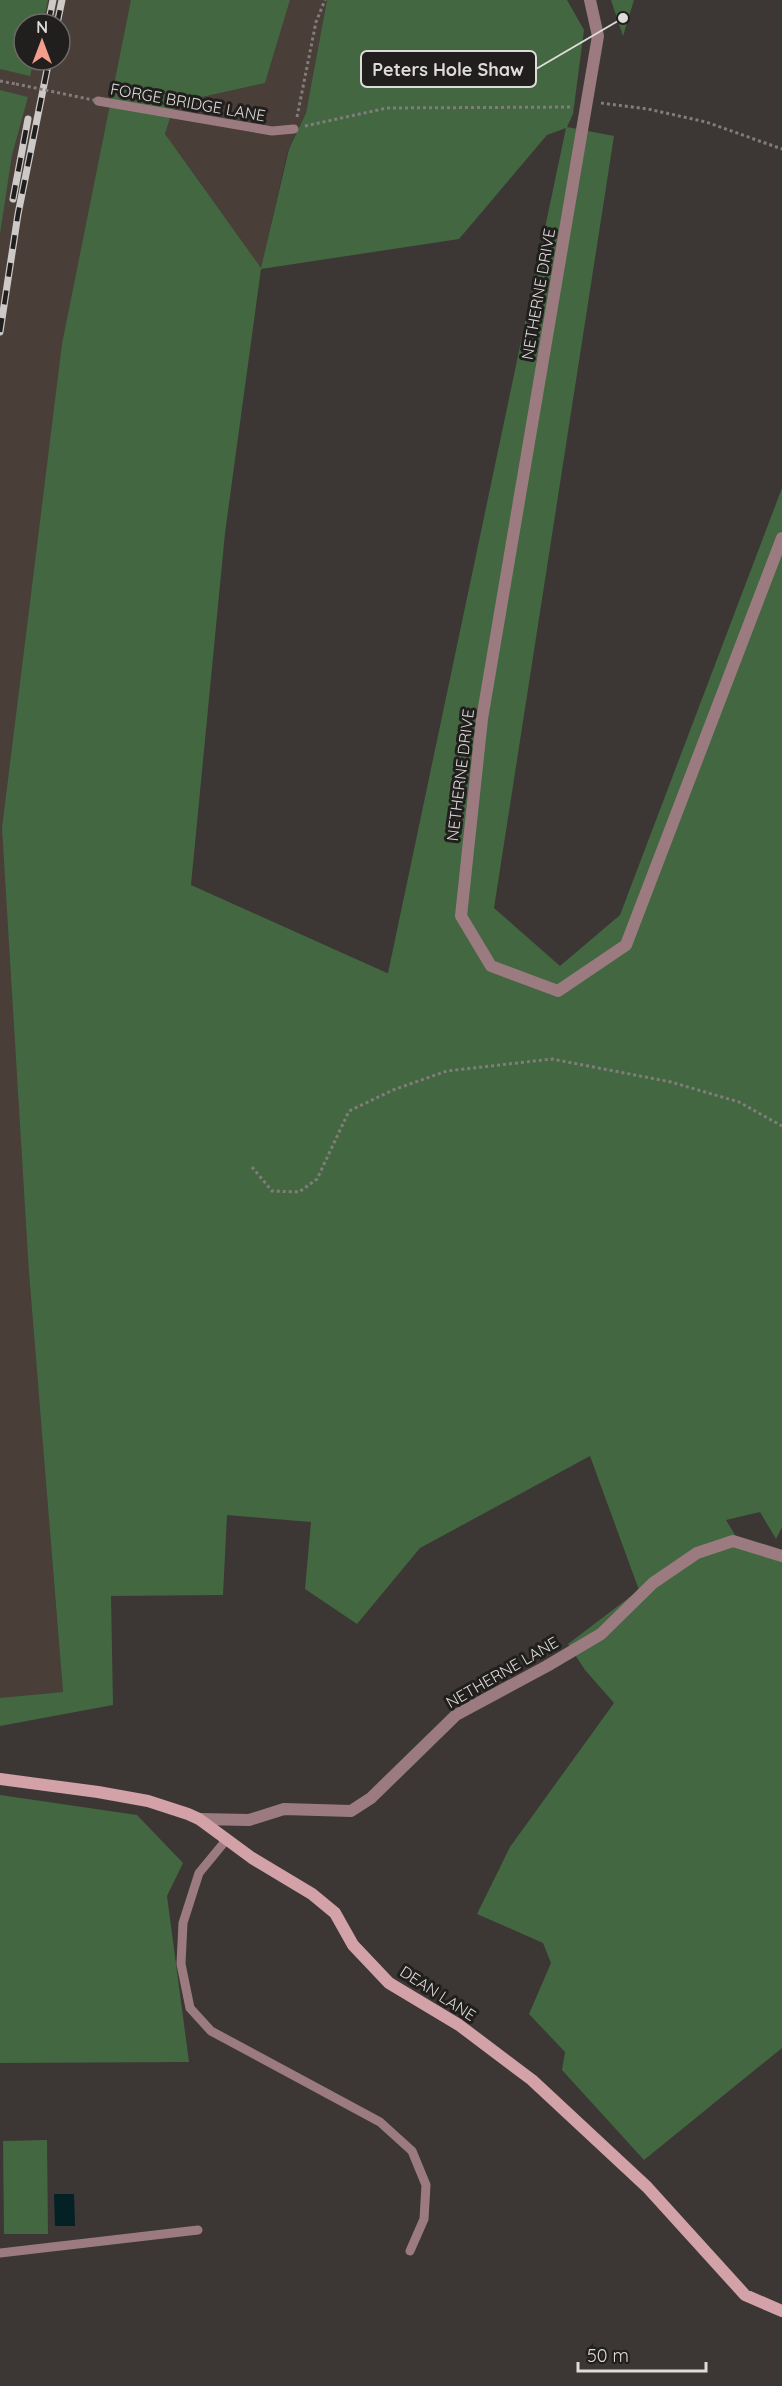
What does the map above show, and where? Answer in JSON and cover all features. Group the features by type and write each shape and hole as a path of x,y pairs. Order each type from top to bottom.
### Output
{"street":[{"name":"NETHERNE DRIVE","path":"590,0 598,36 482,719 461,916 491,966 558,991 626,945 782,538"},
{"name":"NETHERNE LANE","path":"200,1819 249,1820 284,1809 351,1810 371,1798 456,1715 601,1634 654,1583 697,1553 733,1541 782,1556"},
{"name":"DEAN LANE","path":"0,1779 98,1792 148,1802 200,1819 252,1858 312,1894 335,1913 353,1945 389,1983 459,2025 532,2080 646,2187 745,2295 782,2311"}],"lane":[{"name":"FORGE BRIDGE LANE","path":"98,101 272,131 294,129"},
{"path":"227,1839 199,1873 183,1923 181,1964 190,2008 211,2031 380,2122 412,2151 426,2185 424,2219 410,2251"},
{"path":"0,2253 198,2230"}],"path":[{"path":"325,0 316,22 294,129 387,108 587,104 648,109 706,122 782,149"},
{"name":"FORGE BRIDGE LANE","path":"0,81 98,101"},
{"path":"252,1167 272,1191 299,1192 317,1179 349,1111 393,1090 447,1071 552,1059 671,1082 739,1102 782,1126"}],"shaded area":[{"path":"0,0 157,0 32,870 29,1273 63,1692 0,1712"},
{"path":"290,0 327,0 306,113 288,149 261,269 165,135 175,103 265,83"}],"green space":[{"path":"0,0 48,0 46,12 12,12 12,72 0,69"},
{"path":"131,0 290,0 265,83 175,103 165,134 261,268 289,149 306,113 327,0 567,0 584,30 573,114 567,127 614,136 494,908 560,966 620,915 782,488 782,1527 776,1539 760,1512 726,1520 741,1545 782,1559 782,2048 644,2160 562,2070 565,2052 529,2014 551,1963 543,1943 477,1914 510,1847 614,1703 585,1670 568,1644 639,1590 590,1456 420,1548 357,1624 305,1589 311,1522 227,1515 223,1595 111,1596 113,1705 0,1726 0,1698 63,1692 29,1273 2,828 62,344","holes":["566,128 388,973 191,885 225,533 261,269 459,239 547,135"]},
{"path":"611,0 634,0 623,36"},
{"path":"13,72 31,72 30,76"},
{"path":"0,90 28,97 12,155 0,234"},
{"path":"0,1795 137,1815 183,1863 167,1896 189,2062 0,2063"},
{"path":"47,2140 48,2234 4,2234 3,2141"}],"water":[{"path":"54,2194 74,2194 75,2226 55,2226"}],"railway":[{"path":"50,12 53,0"},
{"path":"60,12 62,0"},
{"path":"0,332 18,214 47,72"},
{"path":"13,199 28,119"}],"place":[{"name":"Peters Hole Shaw","path":"623,18"}]}
